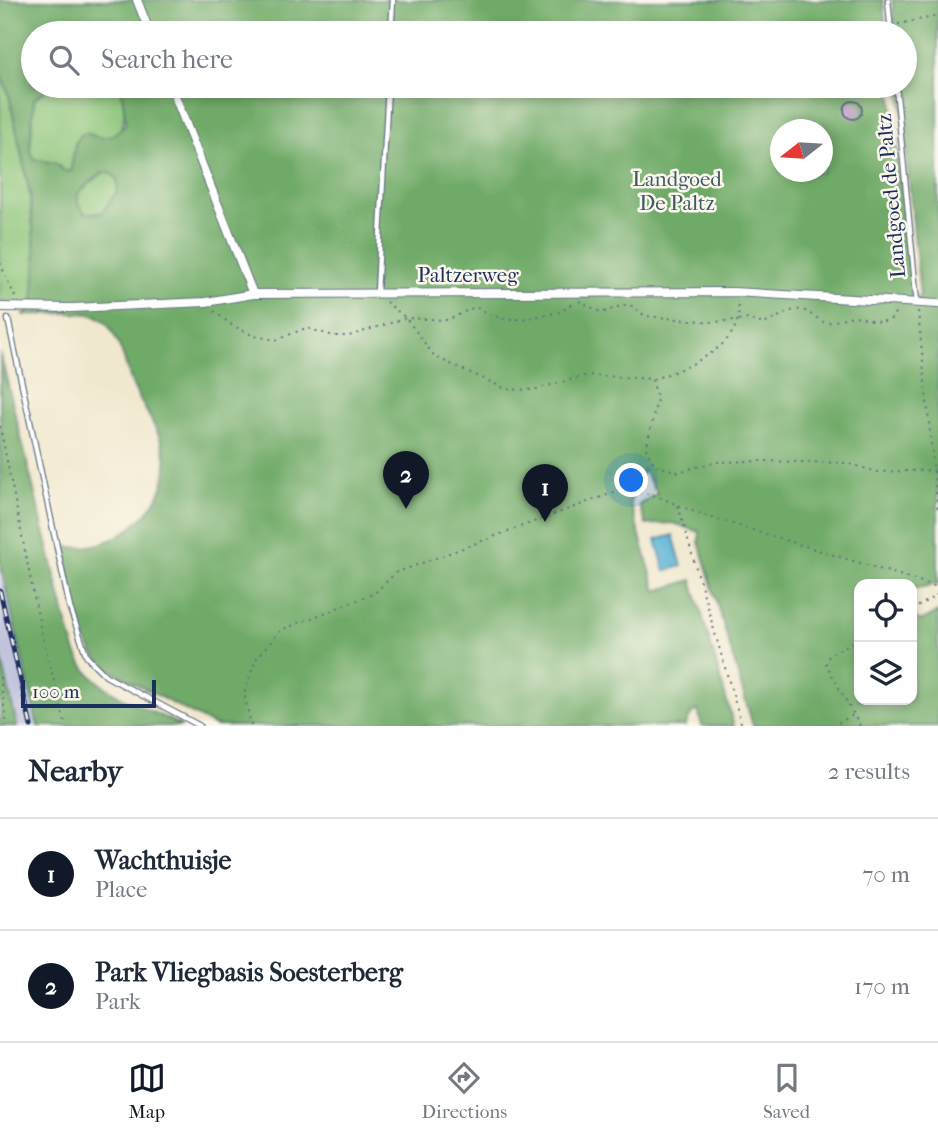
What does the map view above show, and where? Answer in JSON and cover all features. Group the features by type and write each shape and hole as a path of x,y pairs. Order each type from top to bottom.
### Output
{"street":[{"path":"137,0 145,21"},
{"path":"176,98 253,294"},
{"name":"Paltzerweg","path":"0,306 72,308 206,302 253,294 734,292 938,304"}],"lane":[{"path":"392,21 393,0"},
{"path":"888,0 890,21"},
{"path":"377,293 387,98"},
{"name":"Landgoed de Paltz","path":"897,98 917,303"},
{"path":"8,319 70,608 87,657 106,676 200,726"}],"path":[{"path":"914,21 938,16"},
{"path":"0,263 16,296 16,307"},
{"path":"377,293 406,318 435,357 506,389 533,390 588,375 652,379 697,364 728,335 738,319 740,312 734,292"},
{"path":"206,302 230,324 254,336 276,340 306,328 334,336 349,336 406,318 447,320 475,307 502,319 522,318 561,312 578,300 602,313 623,305 633,306 645,316 713,322 738,319 764,324 790,311 802,309 825,323 860,317 875,324 893,318 901,302"},
{"path":"917,303 938,513"},
{"path":"652,379 657,400 646,450 655,465 678,472 716,462 761,461 846,463 878,472 934,470"},
{"path":"0,426 41,631 66,726"},
{"path":"251,726 244,693 256,659 281,630 375,593 395,573 624,489 654,495 677,505 938,587"},
{"path":"677,505 742,726"},
{"path":"917,607 938,594"},
{"path":"854,642 829,655 826,664 860,726"},
{"path":"0,677 7,726"},
{"path":"832,726 854,715"}],"shaded area":[{"path":"0,563 38,726 17,726 0,652"}],"green space":[{"name":"Landgoed De Paltz","path":"0,0 883,0 885,21 21,21 21,98 35,98 30,149 34,159 54,163 66,172 71,171 75,144 80,135 87,133 108,137 118,132 126,123 123,98 892,98 912,299 920,297 901,98 917,98 917,21 894,21 892,0 938,0 938,584 917,588 917,579 854,579 854,705 917,705 917,619 920,621 938,612 938,726 753,726 699,542 700,532 673,523 646,525 639,505 657,493 643,470 630,502 656,591 692,580 734,726 702,726 698,710 692,713 685,726 215,726 106,668 87,643 81,627 63,546 99,544 132,526 157,498 164,481 166,462 157,431 136,393 119,345 105,321 94,315 79,313 24,315 33,304 36,262 30,194 9,95 0,73","holes":["102,173 110,173 117,178 118,190 102,213 85,213 78,203 78,193"]},
{"path":"0,73 9,95 30,194 36,262 33,305 0,301"},
{"path":"123,98 124,118 117,134 100,138 87,133 75,144 71,171 66,172 54,163 34,159 30,149 34,99"},
{"path":"102,173 110,173 117,178 118,190 103,213 85,214 78,203 78,193"},
{"path":"0,353 66,620 79,660 96,680 107,688 182,726 38,726 0,563"},
{"path":"0,652 17,726 0,726"}],"water":[{"path":"673,535 682,566 665,571 656,540"}],"building":[{"path":"853,101 859,104 862,110 859,116 853,119 847,116 844,110 847,104"}],"railway":[{"path":"0,591 31,726"}],"place":[{"name":"Park Vliegbasis Soesterberg","path":"406,509"},
{"name":"Wachthuisje","path":"545,522"}]}
